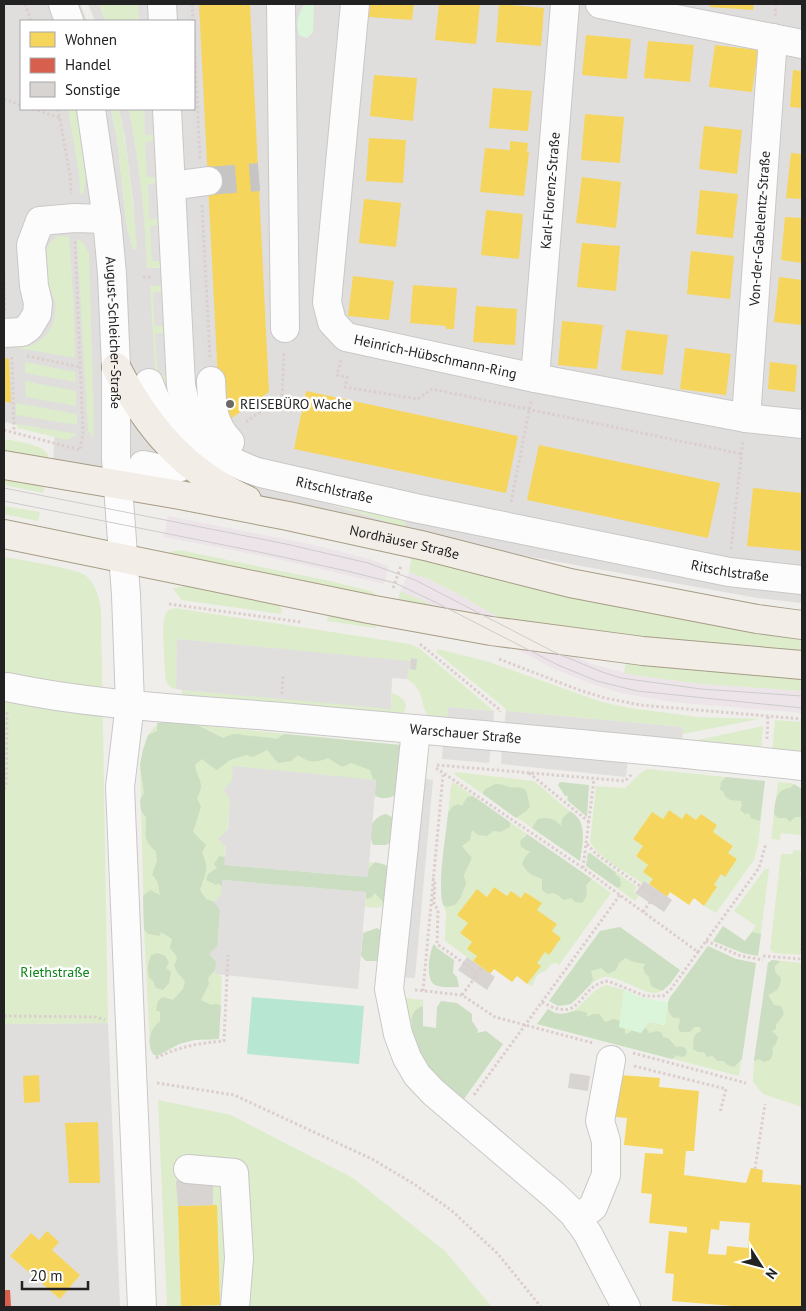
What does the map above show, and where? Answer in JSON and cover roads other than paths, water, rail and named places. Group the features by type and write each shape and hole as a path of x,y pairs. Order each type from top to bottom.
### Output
{"main road":[{"path":"116,367 132,398 162,439 190,464 235,494 258,506 288,516"},
{"name":"Nordhäuser Straße","path":"4,464 288,516 416,544 570,583 757,619 802,625"},
{"path":"4,534 387,613 491,630 643,651 802,664"}],"street":[{"path":"63,4 69,20"},
{"path":"162,4 163,20"},
{"path":"281,4 271,177 285,328"},
{"name":"Heinrich-Hübschmann-Ring","path":"355,4 327,302 332,322 346,337 535,378 746,418 802,424"},
{"name":"Karl-Florenz-Straße","path":"535,378 565,4"},
{"path":"600,4 802,44"},
{"name":"Von-der-Gabelentz-Straße","path":"746,418 773,38"},
{"name":"August-Schleicher-Straße","path":"90,110 107,219 112,274 118,484 123,559"},
{"name":"Ritschlstraße","path":"167,110 183,399 194,426 216,451 228,460 244,468 261,473 415,508 729,572 802,580"},
{"path":"171,186 208,181"},
{"path":"8,343 29,327 37,314 38,302 34,286 31,245 40,221 74,218 107,219"},
{"path":"149,383 154,400 176,432 199,457 218,428 211,381"},
{"path":"123,559 130,704 120,787 142,1307"},
{"name":"Warschauer Straße","path":"7,687 38,694 130,704 652,750 802,766"},
{"path":"416,730 389,988 398,1034 406,1058 417,1075 433,1092 554,1195 578,1219 588,1234 626,1307"},
{"path":"578,1219 593,1207 606,1176 606,1141 600,1121 611,1060"},
{"path":"188,1169 234,1174 239,1258 235,1307"}],"tunnel":[{"path":"208,181 259,177"}],"tram line":[{"path":"4,488 286,544 368,563 415,580 556,653 621,678 701,689 802,696"},
{"path":"4,501 264,553 395,583 558,665 597,681 637,691 802,708"}],"place":[{"name":"REISEBÜRO Wache","path":"230,404"}],"park label":[{"name":"Riethstraße","path":"55,972"}]}
